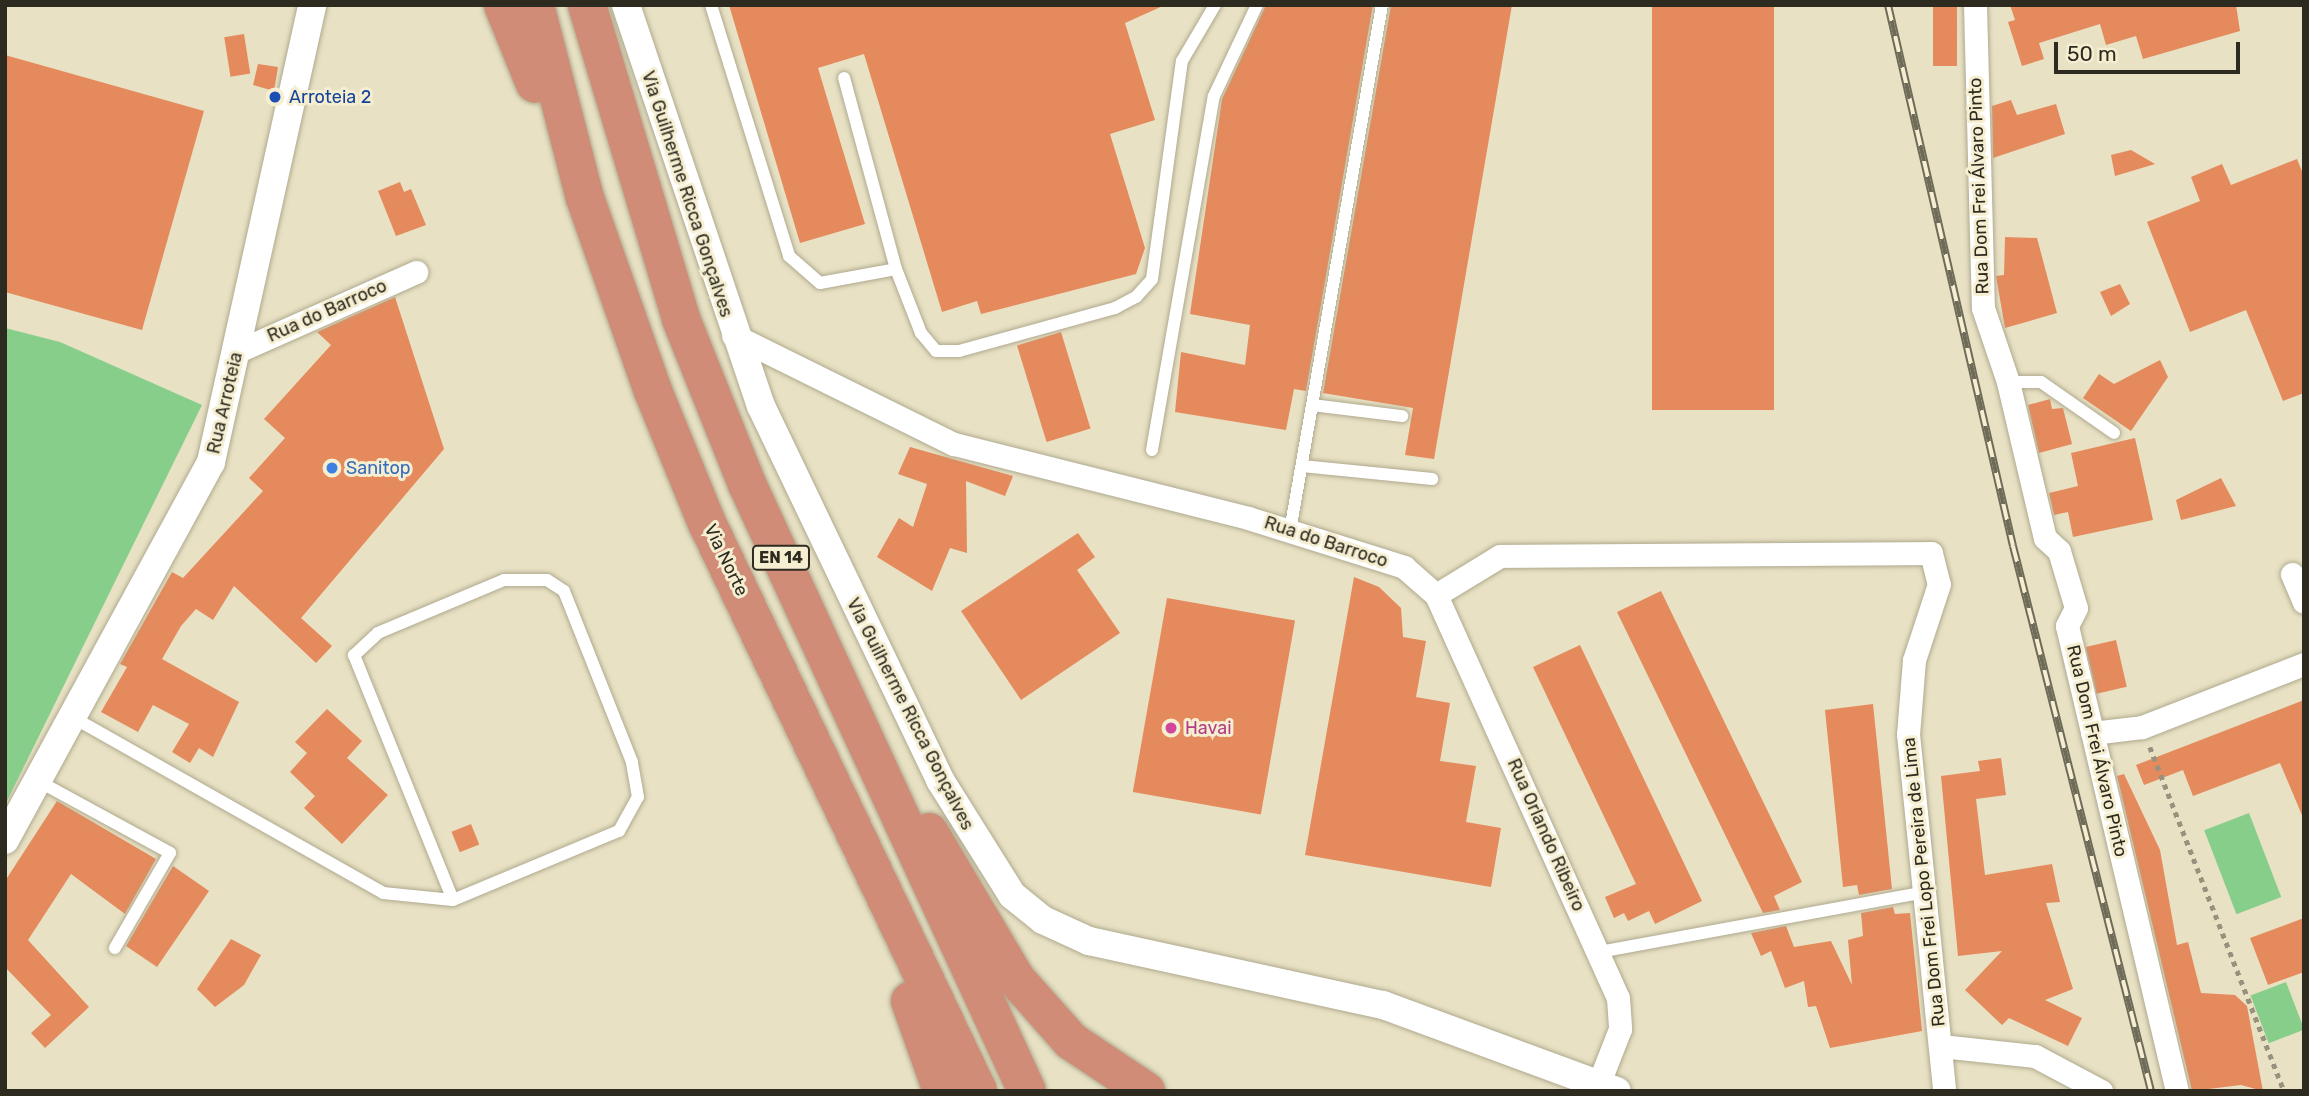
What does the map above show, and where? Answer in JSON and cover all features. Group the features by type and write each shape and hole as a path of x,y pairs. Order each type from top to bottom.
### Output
{"highway":[{"path":"503,5 585,198"},
{"name":"Via Norte","path":"536,5 585,198 653,391 756,623 978,1091"},
{"name":"EN 14","path":"587,5 681,319 747,484 1027,1091"},
{"path":"756,623 942,1091"},
{"path":"846,703 1016,979 1071,1041 1146,1091"}],"street":[{"name":"Rua Arroteia","path":"5,840 40,782 211,462 312,5"},
{"name":"Via Guilherme Ricca Gonçalves","path":"626,5 733,335 793,480 940,780 1012,895 1043,920 1089,942 1383,1005 1609,1085"},
{"name":"Rua Dom Frei Álvaro Pinto","path":"1975,5 1983,308 2008,382 2045,538 2059,551 2076,608 2067,626 2177,1091"},
{"name":"Rua do Barroco","path":"237,351 416,272"},
{"name":"Rua do Barroco","path":"733,335 954,444 1290,531 1404,567 1436,594"},
{"name":"Rua Dom Frei Lopo Pereira de Lima","path":"1436,594 1500,556 1931,553 1938,584 1914,660 1908,734 1944,1091"},
{"path":"2292,573 2304,602"},
{"name":"Rua Orlando Ribeiro","path":"1436,594 1598,952 1621,1013 1609,1085"},
{"path":"2092,733 2142,727 2304,664"},
{"path":"1941,1046 2035,1056 2101,1091"}],"lane":[{"path":"711,5 789,256 820,283 896,269"},
{"path":"844,78 896,269 921,333 936,351 958,351 1115,308 1136,297 1152,279 1182,61 1215,5"},
{"path":"1152,450 1214,96 1257,5"},
{"path":"1290,531 1382,5"},
{"path":"2008,382 2041,382 2114,433"},
{"path":"1312,405 1402,416"},
{"path":"1302,466 1432,479"},
{"path":"74,718 383,893 453,900 619,831 638,797 632,762 564,591 547,580 504,580 378,633 355,655 453,900"},
{"path":"40,782 170,853 115,948"},
{"path":"1598,952 1925,892"}],"path":[{"path":"2142,727 2284,1091"}],"green space":[{"path":"5,328 60,342 202,405 5,805"},
{"path":"2249,813 2281,897 2236,914 2204,830"},
{"path":"2286,982 2304,1030 2269,1043 2251,996"}],"building":[{"path":"729,5 1165,5 1125,23 1155,120 1110,134 1145,248 1136,274 981,314 977,301 942,312 864,54 818,68 865,224 800,243"},
{"path":"1373,5 1306,391 1294,389 1286,430 1175,412 1181,352 1245,365 1250,325 1190,314 1222,99 1265,7"},
{"path":"1391,5 1512,5 1434,459 1405,455 1413,408 1323,393"},
{"path":"1652,5 1774,5 1774,410 1652,410"},
{"path":"1933,5 1957,5 1957,66 1933,66"},
{"path":"2010,5 2236,5 2240,31 2143,59 2136,36 2106,45 2100,24 2039,43 2044,59 2022,66 2008,22 2015,20"},
{"path":"244,34 250,74 231,77 224,37"},
{"path":"5,55 204,111 142,330 5,292"},
{"path":"258,64 278,67 274,91 253,85"},
{"path":"2011,100 2017,115 2056,104 2065,134 1993,158 1992,106"},
{"path":"2131,150 2155,164 2115,176 2111,155"},
{"path":"2297,159 2304,176 2304,393 2283,401 2246,310 2190,332 2147,222 2200,201 2191,177 2222,164 2231,185"},
{"path":"400,182 404,192 411,189 426,225 396,236 378,191"},
{"path":"2005,237 2037,238 2057,313 2005,328 1996,276 2004,275"},
{"path":"2120,284 2130,304 2111,316 2100,292"},
{"path":"395,297 444,449 301,618 332,646 316,663 234,586 213,620 196,609 181,626 162,659 239,702 213,757 199,748 190,763 172,752 189,724 153,705 138,732 101,712 127,667 120,664 172,572 183,578 263,491 249,478 285,438 264,419 331,345 317,332"},
{"path":"1061,332 1091,429 1047,442 1017,345"},
{"path":"2160,360 2168,377 2131,431 2083,398 2099,374 2114,384"},
{"path":"2050,399 2052,409 2063,408 2072,444 2039,453 2028,405"},
{"path":"2135,438 2153,520 2073,537 2068,512 2054,515 2049,493 2078,486 2071,453"},
{"path":"910,447 1013,476 1005,496 966,481 967,553 950,548 932,591 877,557 899,518 913,527 927,484 898,474"},
{"path":"2221,478 2236,506 2181,520 2176,500"},
{"path":"1078,533 1095,557 1077,570 1120,633 1021,700 961,611"},
{"path":"1354,577 1379,587 1401,608 1403,637 1426,641 1416,697 1450,703 1440,761 1476,766 1466,822 1501,828 1491,887 1305,855"},
{"path":"1661,591 1802,882 1774,896 1780,910 1763,913 1617,612"},
{"name":"Havai","path":"1167,598 1295,621 1261,815 1133,792"},
{"path":"2116,640 2127,687 2097,694 2086,647"},
{"path":"1580,645 1702,901 1655,924 1649,911 1628,921 1624,913 1614,918 1605,897 1636,884 1533,667"},
{"path":"2304,700 2304,820 2280,763 2193,796 2183,770 2144,785 2136,765"},
{"path":"1873,704 1892,889 1859,895 1857,885 1843,887 1825,710"},
{"path":"327,709 362,741 347,758 388,795 342,844 304,808 315,796 290,772 307,753 295,742"},
{"path":"2001,758 2006,795 1976,799 1985,875 2052,864 2060,902 2046,903 2073,989 2045,1000 2082,1018 2068,1046 2009,1018 2002,1025 1965,990 2002,951 1958,956 1941,776 1980,771 1978,761"},
{"path":"2124,774 2160,850 2177,945 2188,942 2201,993 2235,995 2247,1006 2263,1091 2241,1085 2192,1091 2117,776"},
{"path":"57,801 156,859 125,914 71,874 28,940 89,1007 45,1048 31,1033 51,1015 5,967 5,881"},
{"path":"471,824 479,844 460,852 452,832"},
{"path":"173,866 209,891 157,967 126,946"},
{"path":"1893,907 1895,914 1910,913 1922,1031 1830,1048 1816,1006 1808,1007 1804,981 1785,988 1771,951 1761,956 1751,933 1786,926 1794,947 1831,941 1852,985 1848,940 1863,936 1861,913"},
{"path":"2304,918 2304,972 2268,985 2250,938"},
{"path":"231,939 261,955 244,985 215,1007 197,989"}],"railway":[{"path":"1888,5 2013,546 2151,1091"}],"place":[{"name":"Arroteia 2","path":"275,97"},
{"name":"Sanitop","path":"332,468"},
{"name":"Havai","path":"1171,728"}]}
